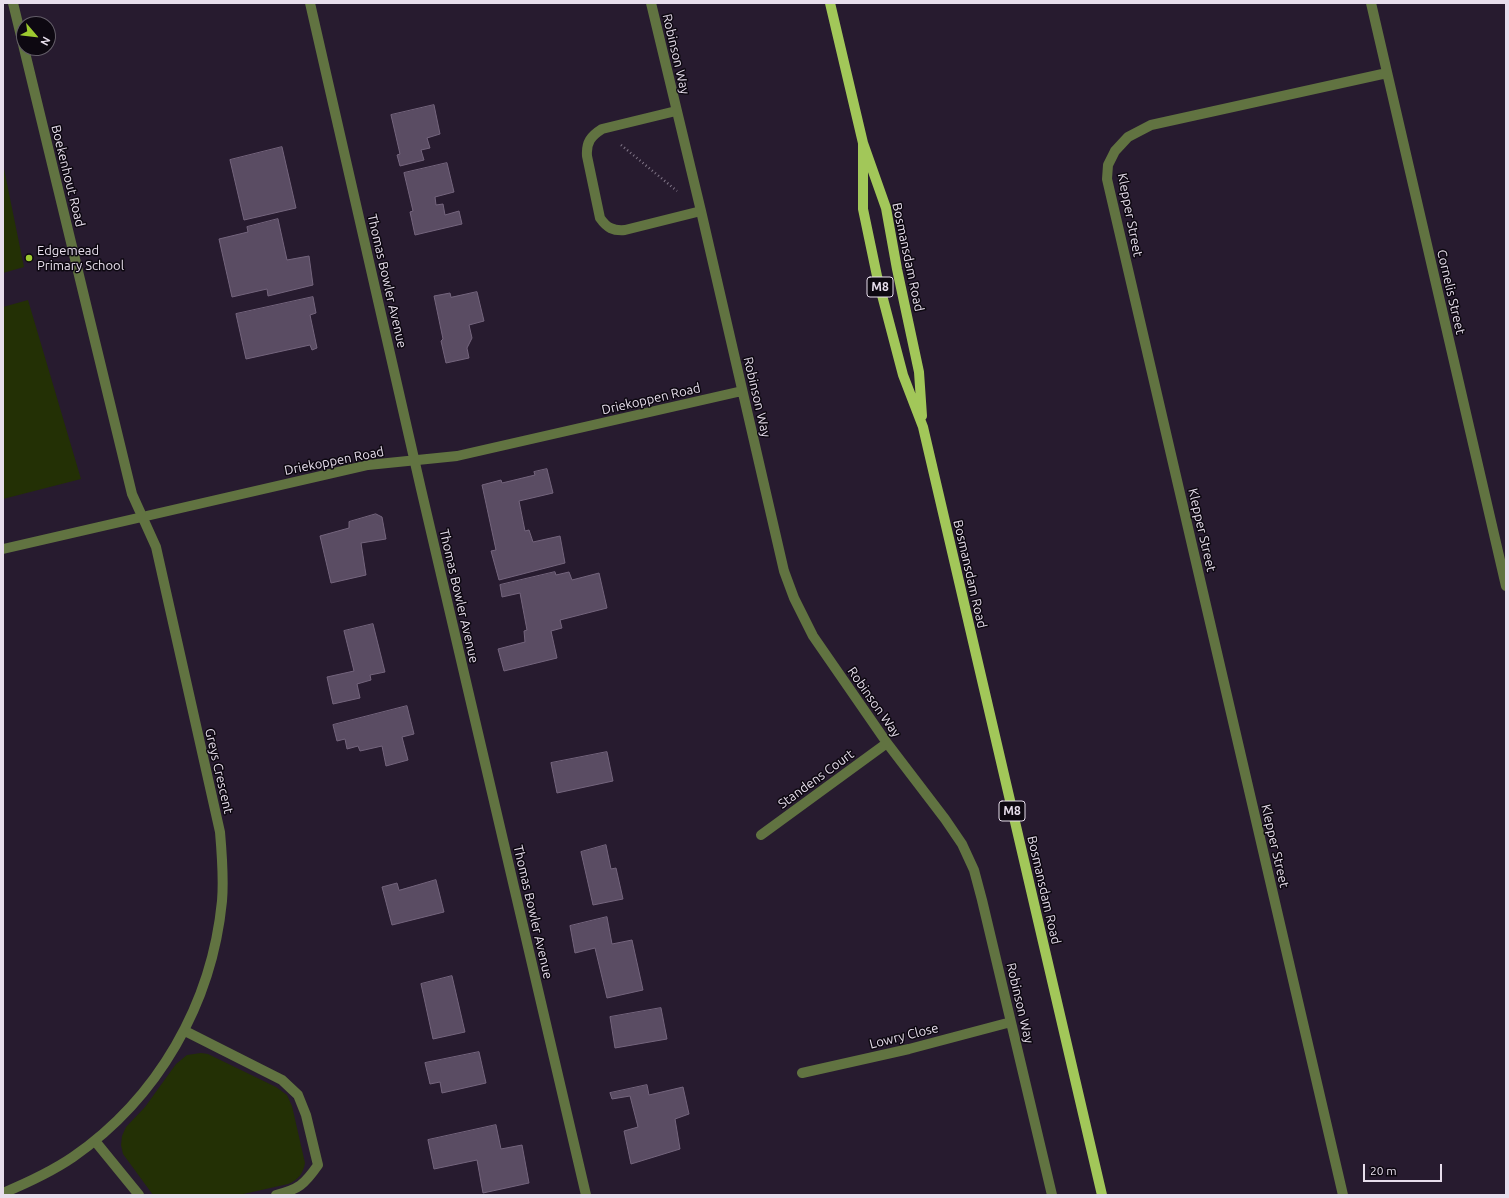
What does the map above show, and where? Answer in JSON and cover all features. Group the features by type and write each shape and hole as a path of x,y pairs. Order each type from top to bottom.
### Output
{"main road":[{"name":"Bosmansdam Road","path":"830,3 862,143 886,208 897,269 919,372 923,427"},
{"name":"Bosmansdam Road","path":"862,143 863,209 877,276 903,375 923,427 1102,1195"}],"street":[{"name":"Boekenhout Road","path":"13,3 132,494 142,517"},
{"name":"Thomas Bowler Avenue","path":"311,3 415,460 586,1195"},
{"name":"Robinson Way","path":"651,3 701,211 784,571 794,598 813,636 887,743 945,818 962,844 974,870 1052,1195"},
{"name":"Cornelis Street","path":"1371,3 1506,586"},
{"name":"Klepper Street","path":"1343,1195 1107,179 1108,166 1115,151 1128,137 1151,125 1387,72"},
{"name":"Robinson Way","path":"602,129 676,111"},
{"path":"602,129 594,134 589,140 586,148 586,156 600,218 605,225 617,231 626,230 701,211"},
{"name":"Driekoppen Road","path":"3,549 368,465 457,456 742,391"},
{"name":"Greys Crescent","path":"3,1193 48,1172 72,1157 95,1140 121,1117 145,1090 166,1062 185,1031 199,1000 217,934 222,900 220,832 156,548 142,517"},
{"name":"Standens Court","path":"761,835 887,743"},
{"name":"Lowry Close","path":"802,1073 909,1049 1011,1022"},
{"path":"185,1031 282,1080 298,1095 306,1115 318,1165 305,1183 288,1192 276,1195"},
{"path":"95,1140 139,1195"}],"path":[{"path":"602,129 701,211"}],"green space":[{"path":"3,164 24,267 3,273"},
{"path":"28,300 81,479 3,499 3,307"},
{"path":"201,1053 208,1054 276,1087 287,1095 292,1106 305,1163 300,1176 295,1181 288,1184 239,1195 153,1195 123,1154 121,1145 122,1136 126,1127 145,1107 176,1064 187,1055"}],"building":[{"path":"434,105 440,134 427,138 430,148 421,150 424,160 400,166 397,155 400,154 391,115"},
{"path":"282,147 296,208 244,220 230,160"},
{"path":"447,163 454,192 435,197 436,205 443,204 445,215 459,211 462,224 415,235 410,212 413,211 404,173"},
{"path":"278,219 287,260 309,256 313,285 268,296 267,289 232,297 219,239 248,232 247,227"},
{"path":"477,292 484,321 469,325 472,338 467,348 469,358 446,363 441,341 443,339 434,296 450,293 451,297"},
{"path":"313,297 316,313 310,315 317,348 312,350 310,345 246,359 236,314"},
{"path":"547,469 553,493 519,501 525,531 529,530 533,542 560,536 565,563 499,580 491,551 496,550 482,485 501,480 502,483 535,475 534,472"},
{"path":"376,514 382,517 386,539 361,543 366,575 331,583 320,536 349,528 349,522"},
{"path":"555,572 556,575 569,572 572,580 599,573 607,608 560,620 562,628 551,631 557,658 504,671 498,649 525,642 524,631 527,630 520,593 502,597 500,585"},
{"path":"373,624 385,672 370,675 371,680 357,684 360,698 333,704 327,677 354,671 344,631"},
{"path":"407,706 414,734 402,737 408,760 386,766 382,746 360,751 358,746 347,749 345,739 337,741 333,725"},
{"path":"607,752 613,781 557,793 551,763"},
{"path":"606,845 611,869 616,868 623,899 593,905 581,852"},
{"path":"436,880 444,912 392,925 382,887 397,883 399,890"},
{"path":"607,917 612,944 632,940 643,990 607,998 595,948 575,953 570,926"},
{"path":"452,976 465,1032 433,1039 421,984"},
{"path":"661,1008 667,1039 615,1048 610,1017"},
{"path":"479,1052 486,1083 442,1093 440,1082 430,1084 425,1063"},
{"path":"647,1085 649,1095 683,1087 689,1114 675,1119 680,1149 631,1164 624,1131 638,1127 630,1096 612,1099 610,1093"},
{"path":"496,1125 501,1149 522,1145 529,1183 483,1193 477,1160 434,1169 428,1140"}],"place":[{"name":"Edgemead Primary School","path":"29,258"}]}
